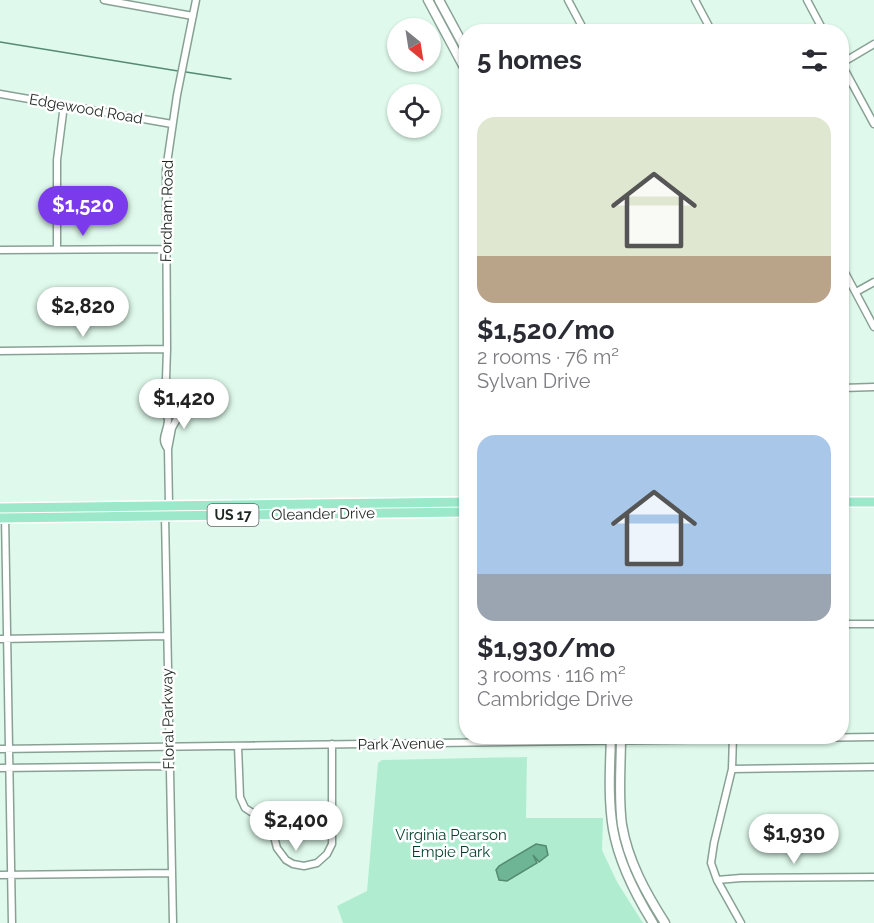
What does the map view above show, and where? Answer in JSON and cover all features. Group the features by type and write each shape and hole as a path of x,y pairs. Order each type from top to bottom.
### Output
{"main road":[{"path":"428,0 459,58"},
{"path":"439,0 459,37"},
{"name":"Oleander Drive","path":"3,513 169,506 459,502"},
{"path":"849,502 874,502"},
{"name":"Oleander Drive","path":"3,513 165,516 459,512"},
{"path":"611,744 613,830 628,877 653,923"},
{"path":"621,744 620,811 624,834 638,876 665,923"}],"street":[{"path":"104,0 193,16"},
{"name":"Fordham Road","path":"168,449 163,437 168,419 165,410 167,349 165,183 172,124 196,0"},
{"path":"568,0 581,24"},
{"path":"695,0 708,24"},
{"path":"807,0 820,24"},
{"path":"849,60 874,44"},
{"path":"849,77 874,124"},
{"name":"Edgewood Road","path":"0,94 172,124"},
{"path":"57,249 57,160 64,105"},
{"path":"0,250 165,249"},
{"path":"849,280 874,327"},
{"path":"856,292 874,282"},
{"path":"0,351 167,349"},
{"path":"849,387 874,387"},
{"name":"Fordham Road","path":"165,516 169,506 168,449 172,428 178,417 178,409 166,389"},
{"path":"3,513 12,923"},
{"name":"Floral Parkway","path":"165,516 173,923"},
{"path":"849,624 874,624"},
{"path":"4,639 167,636"},
{"name":"Park Avenue","path":"849,738 874,738"},
{"name":"Park Avenue","path":"0,749 459,742"},
{"path":"238,746 242,804 249,812 271,825 277,848 284,858 293,864 304,866 320,861 332,846 332,744"},
{"path":"733,744 732,769 711,854 717,880 741,923"},
{"path":"0,768 169,766"},
{"path":"732,769 874,767"},
{"path":"0,875 172,873"},
{"path":"717,880 874,877"}],"green space":[{"name":"Virginia Pearson Empie Park","path":"527,757 526,818 603,818 602,850 617,882 643,923 343,923 337,906 367,891 378,763 382,760"}],"shaded area":[{"path":"536,844 546,846 548,855 539,862 533,855 537,863 507,881 499,880 496,870 499,866"}],"waterway":[{"path":"0,42 178,71"},
{"path":"186,72 231,79"}]}
